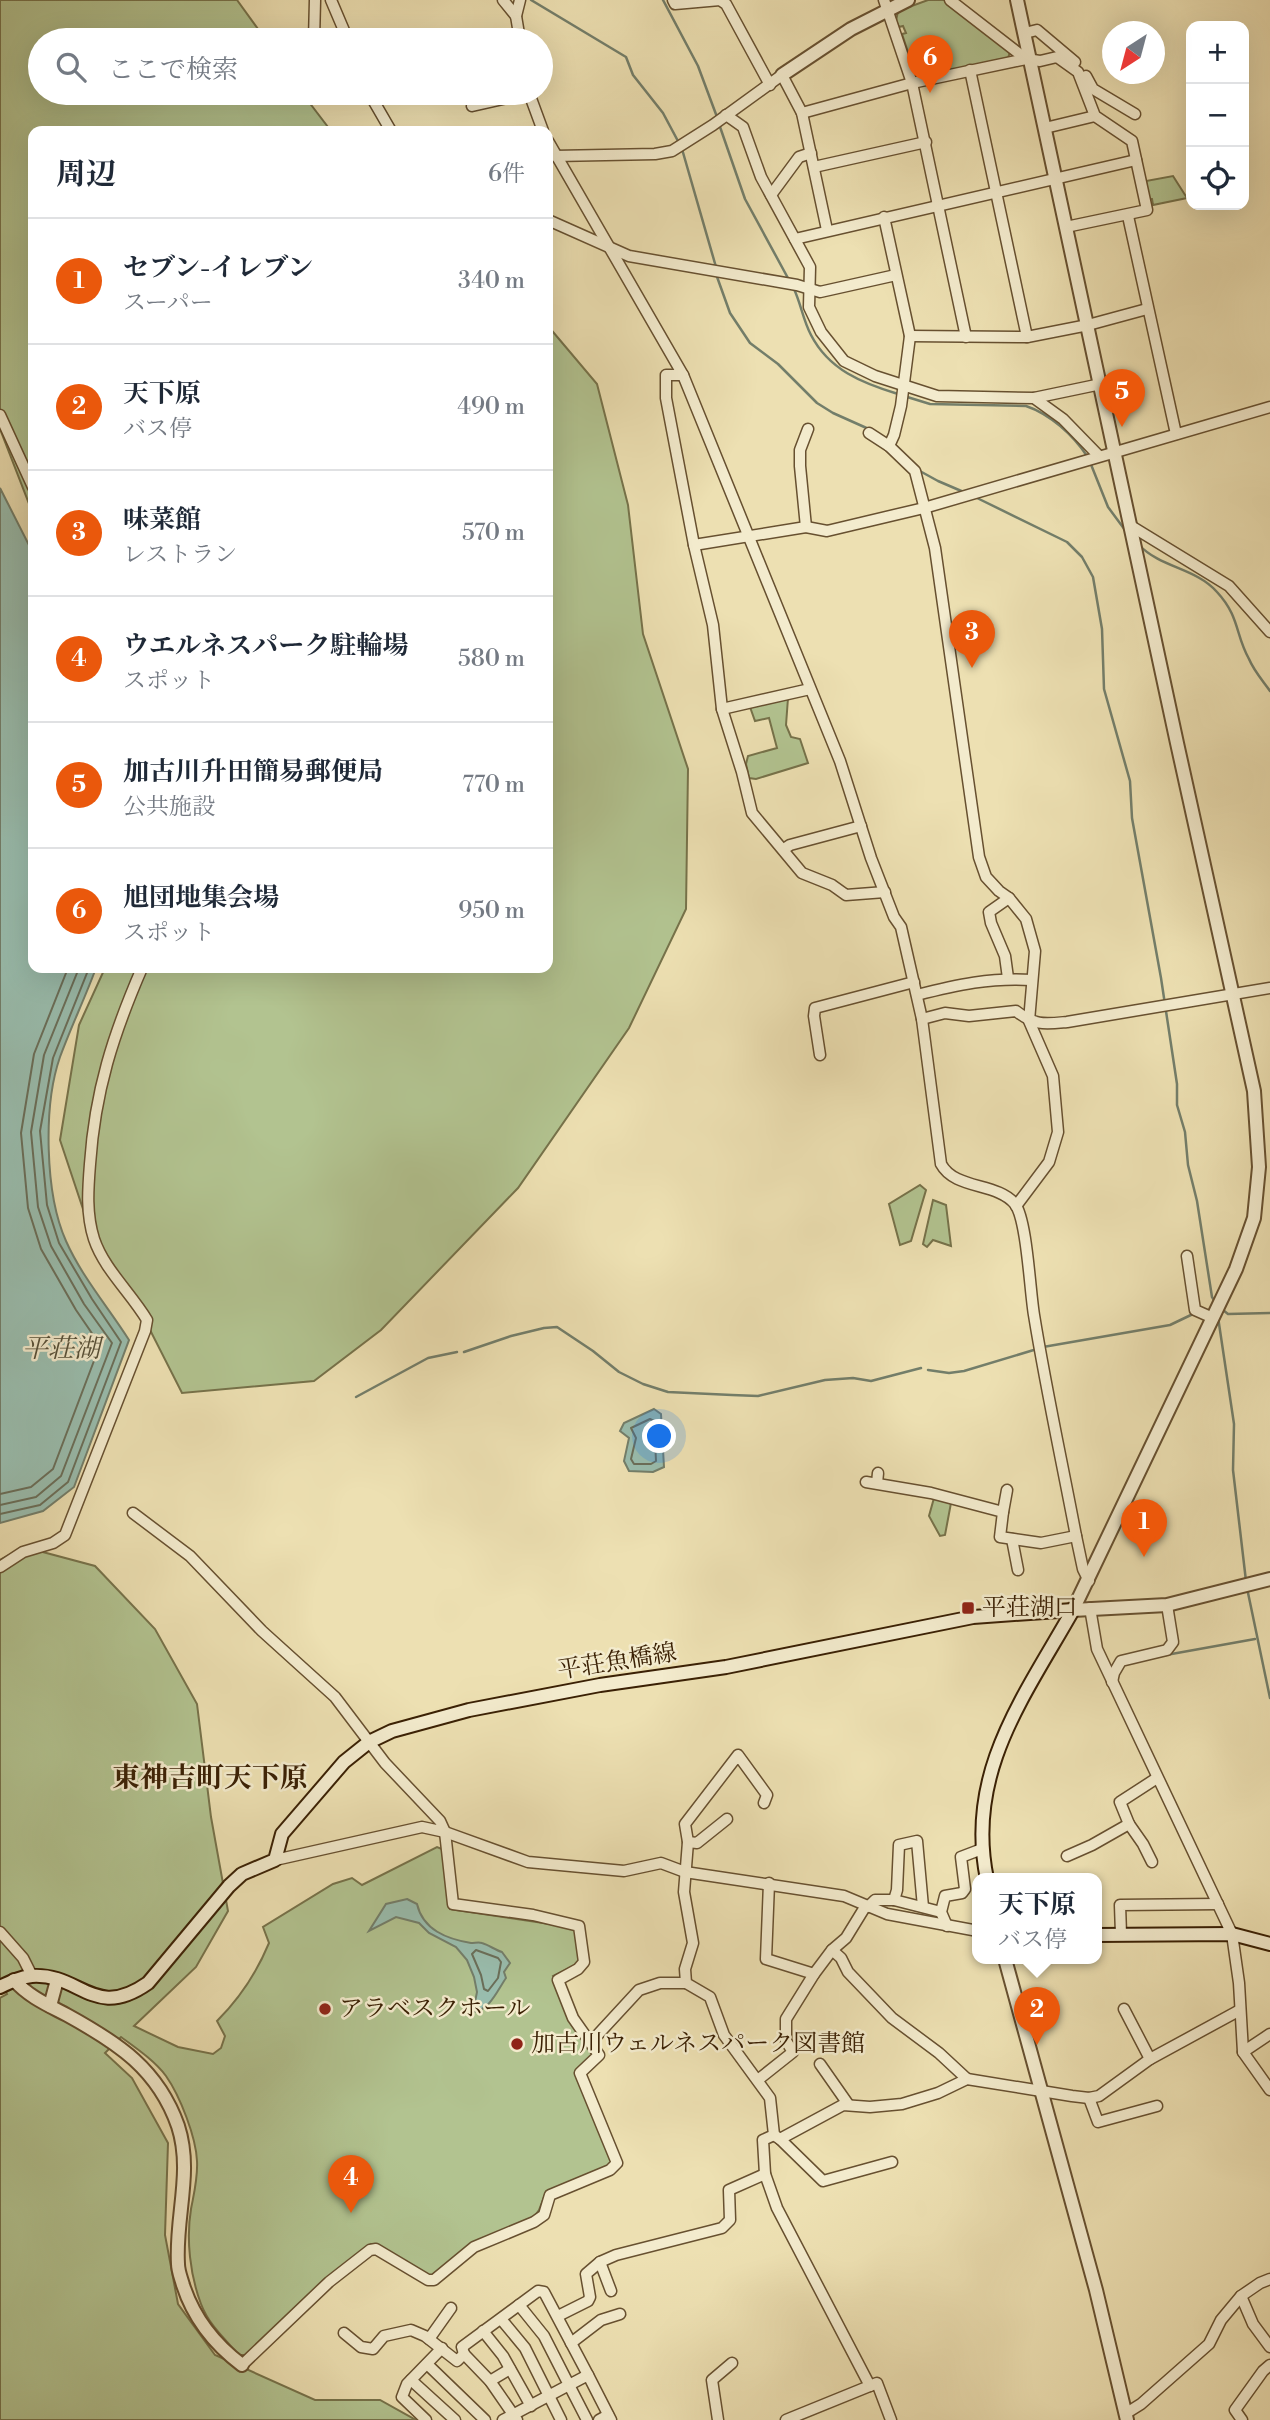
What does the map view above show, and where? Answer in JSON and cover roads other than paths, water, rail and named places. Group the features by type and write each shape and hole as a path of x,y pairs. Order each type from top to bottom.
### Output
{"street":[{"path":"314,28 315,0"},
{"path":"331,0 343,28"},
{"path":"503,0 516,16"},
{"path":"518,28 516,16 520,0"},
{"path":"673,0 675,4 720,0 726,4 770,85"},
{"path":"555,156 655,154 673,151 886,5 908,0"},
{"path":"950,0 1028,60"},
{"path":"986,1873 982,1849 982,1808 996,1755 1011,1721 1089,1581 1211,1311 1236,1269 1254,1218 1259,1167 1254,1091 1144,600 1101,384 1017,0"},
{"path":"886,5 912,83 966,337"},
{"path":"1024,33 1037,30 1082,67 1093,89 1135,114"},
{"path":"802,113 970,70 1057,57 1078,72 1095,116 1132,141 1147,210 1066,227"},
{"path":"970,70 1027,337"},
{"path":"782,75 802,113 827,230"},
{"path":"376,105 388,126"},
{"path":"472,106 476,105"},
{"path":"533,105 541,126"},
{"path":"726,115 743,127 761,177 810,267 809,307 833,349 844,361 902,387 937,396 1034,398 1101,384"},
{"path":"1045,128 1095,116"},
{"path":"814,167 926,142"},
{"path":"553,152 684,375 841,761 871,858 894,917 901,927 922,1019 945,1171 1003,1194 1016,1206 1076,1536 1083,1569 1089,1581"},
{"path":"771,195 799,157 811,153"},
{"path":"795,239 1136,160"},
{"path":"1128,216 1176,434"},
{"path":"884,217 910,336 901,402 891,442"},
{"path":"553,222 629,256 791,284 820,292 895,275"},
{"path":"910,336 1027,337 1088,325 1147,309"},
{"path":"684,375 666,375 666,398 694,545 713,625 722,709 752,813 802,873 832,885 846,895 885,892"},
{"path":"1034,398 1063,419 1099,456"},
{"path":"694,545 807,527 827,531 924,508 1270,407"},
{"path":"0,415 28,476"},
{"path":"807,527 800,450 808,429"},
{"path":"869,433 891,442 915,471 935,548 979,857 986,877 1009,898 1026,919 1035,951 1029,1021 1053,1076 1058,1132 1049,1162 1016,1206"},
{"path":"1131,529 1229,586 1270,632"},
{"path":"722,709 810,689"},
{"path":"784,849 790,845 861,826"},
{"path":"1008,978 1005,956 989,912 1009,898"},
{"path":"0,1567 23,1552 53,1544 65,1535 145,1332 147,1320 101,1255 94,1239 87,1196 92,1136 102,1077 109,1049 140,973"},
{"path":"917,995 965,983 1008,978 1032,980"},
{"path":"820,1055 815,1008 914,982"},
{"path":"922,1019 945,1013 970,1016 1016,1011 1029,1021 1045,1024 1067,1023 1270,988"},
{"path":"1187,1256 1195,1310 1211,1311"},
{"path":"874,1480 1003,1512"},
{"path":"1007,1490 1000,1537 1041,1543 1076,1536"},
{"path":"14,1980 33,1998 97,2033 156,2080 178,2128 185,2167 178,2266 189,2304 222,2351 242,2365 329,2282 370,2250 376,2249 428,2280 434,2280 474,2247 534,2222 544,2215 550,2195 610,2170 617,2163 580,2073 599,2055 573,2018 558,1980 578,1969 584,1962 579,1926 533,1915 453,1904 445,1832 440,1821 406,1787 335,1697 262,1631 190,1556 133,1513"},
{"path":"1012,1539 1018,1570"},
{"name":"平荘魚橋線","path":"275,1860 282,1834 344,1762 369,1742 392,1731 445,1715 570,1690 726,1667 973,1617 1167,1605 1270,1579"},
{"path":"1112,1682 1121,1661 1167,1650 1173,1642 1167,1605"},
{"path":"1090,1608 1097,1649 1232,1934 1243,2052 1270,2090"},
{"path":"686,1983 685,1969 693,1943 684,1892 688,1842 685,1824 738,1755 767,1795 764,1802"},
{"path":"1152,1862 1129,1824 1120,1802 1157,1777"},
{"path":"688,1842 697,1843 727,1819"},
{"path":"1067,1856 1129,1824"},
{"path":"0,1987 32,1976 57,1980 95,1996 124,1997 148,1983 242,1874 275,1860 422,1827 445,1832 528,1862 624,1871 661,1863 685,1872 844,1896 867,1907 972,1930"},
{"path":"894,1900 900,1845 917,1841 923,1906"},
{"path":"947,1926 941,1912 945,1896 962,1893 965,1889 961,1857 982,1849"},
{"path":"769,1884 766,1959 814,1974"},
{"path":"759,2079 793,2052 786,2041 786,2020 814,1974 832,1950 846,1938 867,1907 875,1900 894,1900 941,1912"},
{"path":"1121,1934 1120,1905 1218,1904"},
{"path":"0,1932 23,1958 32,1976"},
{"path":"1102,1934 1232,1934 1270,1944"},
{"path":"832,1950 841,1958 848,1972 892,2018 939,2053 967,2079 1089,2098 1099,2096 1150,2059 1240,2010"},
{"path":"1006,1964 1096,2290 1126,2417 1209,2344 1221,2319 1241,2296 1270,2279"},
{"path":"50,2006 57,1980"},
{"path":"591,2042 639,1990 660,1983 686,1983 710,1997 724,2035 771,2098 777,2137 823,2181 892,2162"},
{"path":"1124,2009 1150,2059"},
{"path":"1243,2052 1270,2034"},
{"path":"820,2064 848,2105"},
{"path":"870,2386 777,2208 765,2174 763,2140 777,2137 843,2105 870,2107 902,2104 938,2093 967,2079"},
{"path":"1089,2098 1098,2122 1157,2106"},
{"path":"558,2316 588,2301 590,2297 586,2274 600,2262 616,2255 722,2228 730,2220 729,2190 765,2174"},
{"path":"600,2262 611,2291"},
{"path":"516,2417 490,2381 464,2354 462,2347 538,2291 544,2292 558,2316 606,2418"},
{"path":"1241,2296 1253,2324 1270,2347"},
{"path":"519,2305 544,2336 587,2420"},
{"path":"429,2339 451,2308"},
{"path":"571,2343 601,2320 620,2314"},
{"path":"501,2319 525,2348 561,2420"},
{"path":"344,2333 361,2347 373,2349 384,2336 411,2330 429,2339 457,2361 464,2354"},
{"path":"483,2332 510,2369 531,2406"},
{"path":"426,2420 402,2397 411,2380 442,2348"},
{"path":"718,2420 712,2380 732,2363"},
{"path":"427,2364 485,2420"},
{"path":"1227,2420 1262,2371 1270,2365"},
{"path":"490,2381 510,2369"},
{"path":"503,2420 516,2417 548,2395 588,2375"},
{"path":"411,2380 455,2420"},
{"path":"786,2420 877,2383 891,2420"},
{"path":"1234,2410 1242,2420"}],"water":[{"name":"平荘湖","path":"0,488 28,543 28,973 94,973 64,1046 55,1077 49,1124 50,1175 59,1222 72,1254 129,1340 74,1487 43,1511 0,1523"},
{"path":"654,1409 661,1414 664,1467 653,1472 629,1471 624,1461 629,1438 620,1431 624,1423"},
{"path":"407,1899 417,1904 430,1927 437,1932 462,1941 485,1944 502,1952 510,1963 504,1972 506,1978 484,2008 473,2012 477,1992 474,1977 467,1960 456,1947 429,1933 419,1923 396,1917 369,1931 386,1904"}],"waterway":[{"path":"531,0 626,57 633,75 663,113 679,143"},
{"path":"663,0 698,66 717,117"},
{"path":"719,124 745,199 789,280"},
{"path":"682,149 716,267"},
{"path":"716,274 730,313 750,343 778,364 817,403 871,430"},
{"path":"794,289 811,335 827,357 859,380 898,394"},
{"path":"904,396 930,404 1026,406 1044,414 1060,426 1087,456"},
{"path":"1090,462 1108,507 1125,530"},
{"path":"918,470 966,493"},
{"path":"975,497 1067,542 1082,557 1093,577 1102,629 1104,689 1130,781 1132,818 1161,978 1177,1084 1177,1105 1185,1132 1188,1165 1197,1201 1212,1297 1216,1303"},
{"path":"1139,545 1158,559 1209,584 1217,592 1230,609 1251,663 1270,691"},
{"path":"1223,1310 1228,1314 1270,1313"},
{"path":"1043,1347 1170,1325 1193,1314"},
{"path":"1218,1317 1234,1424 1233,1470 1246,1581"},
{"path":"464,1352 511,1336 557,1327 619,1372 643,1384 668,1392 758,1396 825,1380 853,1378 871,1381 921,1368"},
{"path":"928,1370 949,1373 964,1371 1037,1349"},
{"path":"356,1397 428,1358 457,1352"},
{"path":"1247,1588 1270,1698"},
{"path":"1166,1655 1255,1639"}],"place":[{"name":"旭団地集会場","path":"930,93"},
{"name":"加古川升田簡易郵便局","path":"1122,427"},
{"name":"味菜館","path":"972,668"},
{"name":"セブン-イレブン","path":"1144,1557"},
{"name":"平荘湖口","path":"968,1608"},
{"name":"アラベスクホール","path":"325,2009"},
{"name":"加古川ウェルネスパーク図書館","path":"517,2044"},
{"name":"天下原","path":"1037,2045"},
{"name":"ウエルネスパーク駐輪場","path":"351,2213"}],"district":[{"name":"東神吉町天下原","path":"210,1778"}]}
